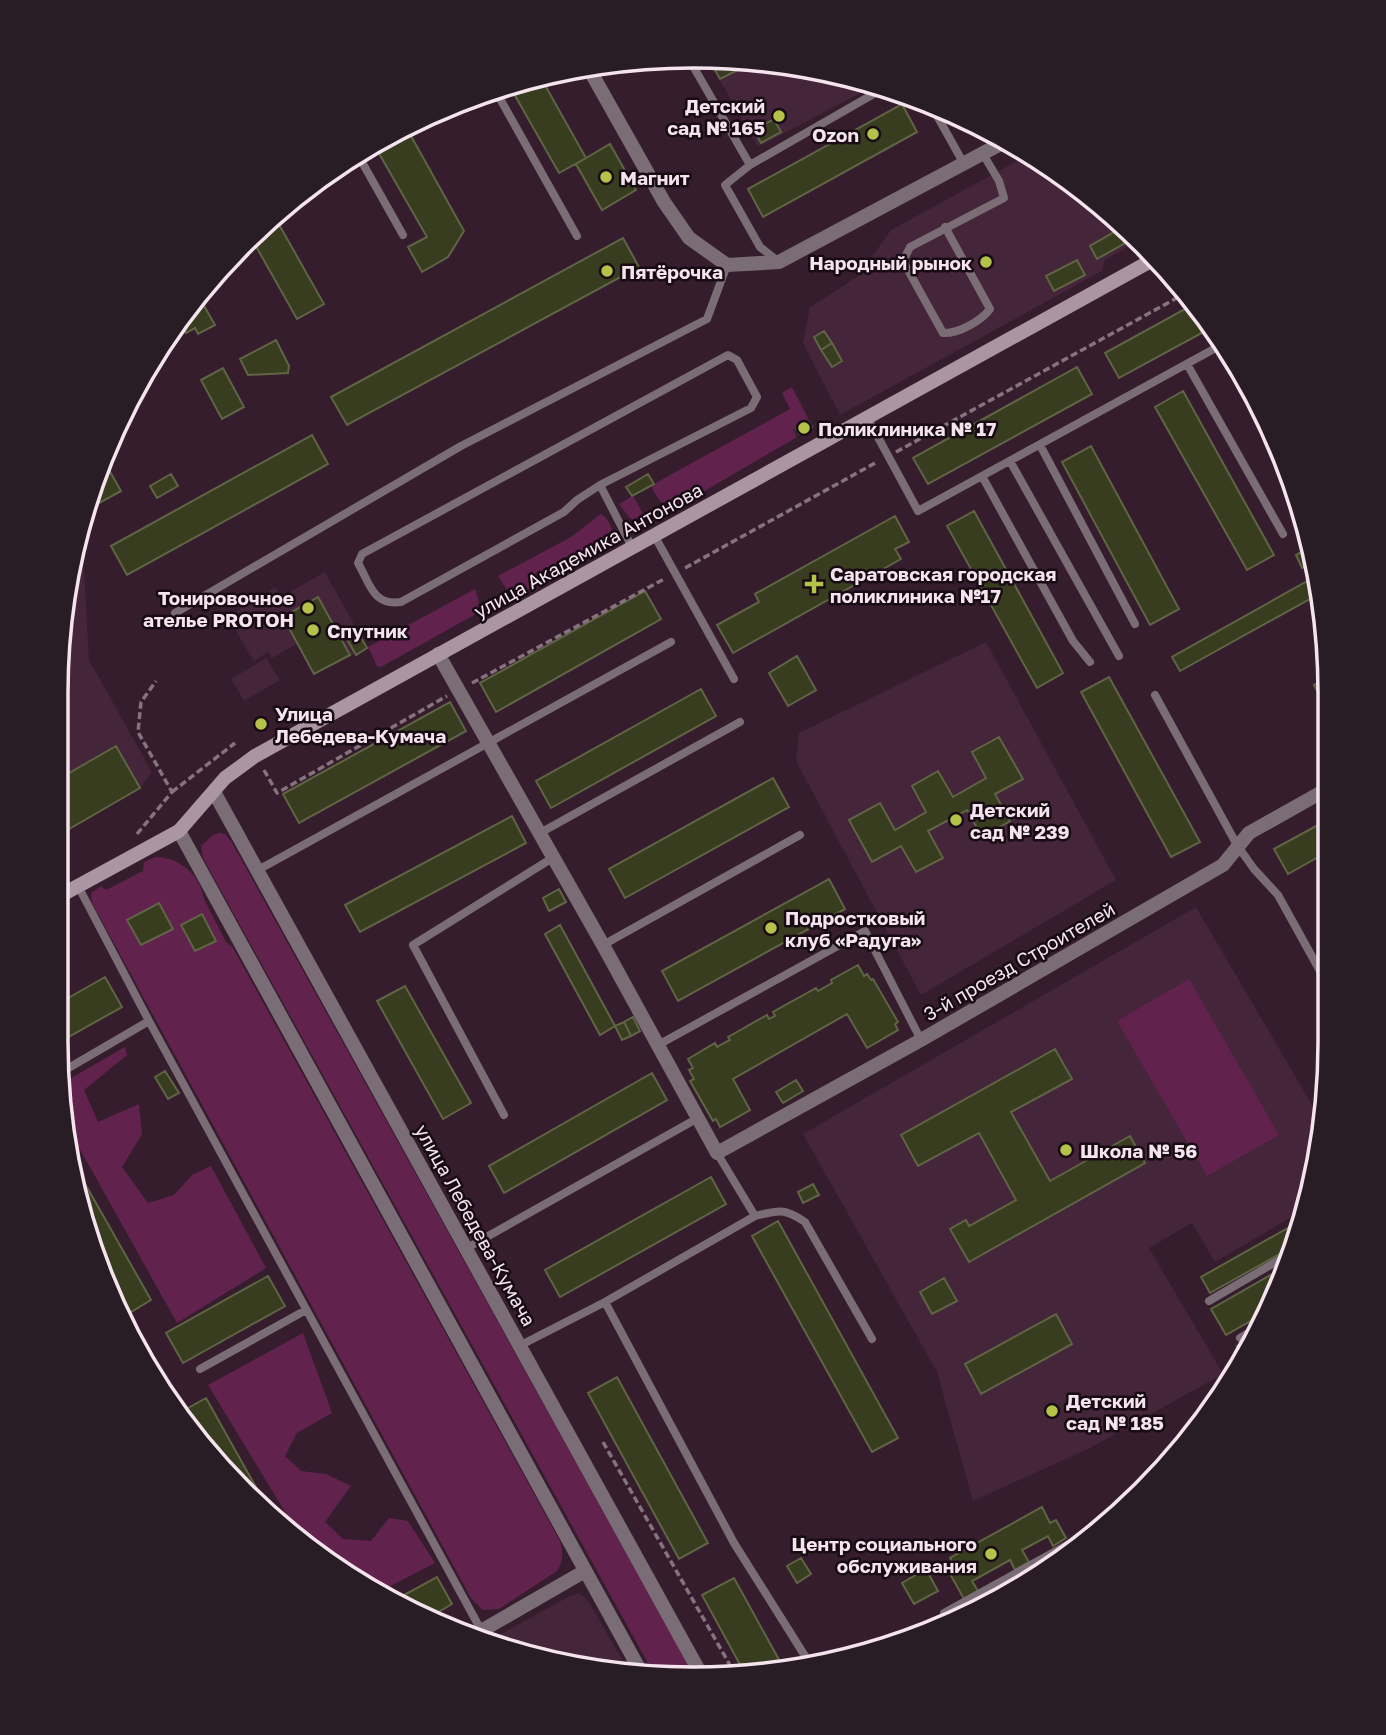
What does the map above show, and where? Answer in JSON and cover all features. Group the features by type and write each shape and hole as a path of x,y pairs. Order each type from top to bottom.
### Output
{"main road":[{"name":"улица Академика Антонова","path":"68,892 179,831 225,778 255,756 1146,263"}],"street":[{"path":"593,77 664,202 689,238 727,265 779,262 995,147"},
{"path":"438,654 717,1153"},
{"name":"улица Лебедева-Кумача","path":"214,792 697,1667"},
{"name":"3-й проезд Строителей","path":"717,1153 921,1040 1223,865 1249,833 1318,794"},
{"path":"179,831 636,1663"},
{"path":"482,1630 585,1571"}],"lane":[{"path":"695,68 750,165"},
{"path":"779,262 760,247 725,185 750,165 872,95"},
{"path":"500,99 577,236"},
{"path":"939,119 964,164"},
{"path":"945,227 990,309 984,317 951,334 943,333 903,261 910,247 945,227 1004,198 999,181 983,153"},
{"path":"363,163 403,235"},
{"path":"175,613 461,446 707,319 727,265"},
{"path":"867,417 918,511 1214,349"},
{"path":"728,355 737,360 757,397 751,408 600,485 564,512 401,602 387,604 377,598 358,562 362,554 728,355"},
{"path":"1187,364 1283,534"},
{"path":"1040,444 1135,624"},
{"path":"1010,461 1119,656"},
{"path":"982,476 1073,641 1090,662"},
{"path":"600,485 632,547"},
{"path":"654,535 734,679"},
{"path":"258,870 671,642"},
{"path":"1155,695 1237,845 1278,895 1318,967"},
{"path":"540,833 740,722"},
{"path":"603,945 800,835"},
{"path":"504,1115 413,945 554,858"},
{"path":"78,886 474,1627"},
{"path":"658,1045 865,931 921,1040"},
{"path":"69,1068 149,1021"},
{"path":"467,1248 698,1118"},
{"path":"717,1153 755,1216"},
{"path":"521,1345 605,1302 755,1216 775,1211 787,1211 805,1222 872,1339"},
{"path":"1209,1301 1278,1261"},
{"path":"605,1302 734,1543 805,1656"},
{"path":"200,1369 306,1310"},
{"path":"1240,1338 1244,1336"},
{"path":"944,1613 1053,1552"}],"path":[{"path":"264,769 277,793 458,690 1177,298"},
{"path":"156,681 141,702 138,732 172,792"},
{"path":"137,834 172,792 235,743"},
{"path":"604,1442 729,1665"}],"shaded area":[{"name":"Детский сад № 165","path":"713,69 815,80 862,92 758,147"},
{"name":"Народный рынок","path":"1018,160 1073,197 1130,246 1105,260 1102,271 840,415 803,343 810,307 865,272 866,265 891,230"},
{"path":"792,387 809,420 793,429 797,437 674,509 661,502 652,488 654,484 790,409 782,393"},
{"path":"633,496 645,517 642,527 629,517 619,504"},
{"path":"601,514 609,521 612,530 606,548 512,598 498,576 571,537"},
{"path":"81,566 84,570 89,660 152,772 140,788 68,830 70,652"},
{"path":"325,572 367,648 314,674 298,643 272,658 268,652 254,661 227,617 275,587 281,597"},
{"path":"475,589 479,602 474,615 381,667 377,666 368,647"},
{"name":"Детский сад № 239","path":"986,642 1116,880 921,995 796,761 799,733"},
{"path":"266,658 280,680 244,701 231,679"},
{"path":"225,834 231,841 689,1667 649,1665 203,858 201,846 213,835"},
{"path":"155,857 180,864 198,882 226,942 233,948 560,1541 562,1556 557,1571 499,1609 483,1610 471,1598 92,903 91,893 101,886 106,890 143,871 144,862"},
{"name":"Школа № 56","path":"1196,907 1314,1108 1306,1164 1292,1217 1215,1262 1192,1223 1149,1248 1222,1373 1221,1375 1090,1448 973,1501 937,1372 803,1134"},
{"path":"1189,979 1279,1135 1207,1176 1117,1021"},
{"path":"125,1047 127,1055 84,1090 98,1122 139,1104 142,1134 122,1167 148,1203 174,1195 192,1175 211,1166 266,1268 177,1323 77,1144 70,1079"},
{"path":"303,1333 332,1413 297,1433 285,1456 301,1471 326,1474 351,1486 325,1522 343,1539 371,1541 389,1518 408,1521 435,1563 389,1587 313,1538 289,1518 208,1385"},
{"path":"580,1593 589,1602 624,1662 571,1655 498,1636"}],"building":[{"path":"714,69 737,70 720,79"},
{"path":"546,86 586,158 559,173 514,95"},
{"path":"902,104 917,132 763,217 748,189"},
{"path":"774,119 781,132 761,143 754,130"},
{"path":"411,136 464,231 448,257 422,272 408,247 427,237 379,153"},
{"name":"Магнит","path":"610,144 636,190 602,210 576,164"},
{"path":"279,225 324,304 297,319 256,246"},
{"path":"1115,232 1126,243 1097,259 1090,246"},
{"path":"623,238 639,267 347,425 331,397"},
{"path":"1077,260 1085,275 1054,291 1046,276"},
{"path":"204,305 215,325 198,334 195,328 186,333 185,331"},
{"path":"1185,309 1203,333 1119,378 1105,353"},
{"path":"824,331 832,343 821,350 814,337"},
{"path":"276,340 289,366 288,373 248,375 240,359"},
{"path":"832,343 842,361 832,367 821,350"},
{"path":"1077,367 1092,394 928,484 913,458"},
{"path":"223,368 244,407 222,419 201,380"},
{"path":"1183,391 1274,555 1247,570 1155,407"},
{"name":"Поликлиника № 17","path":"809,422 812,427 799,434 796,429"},
{"path":"312,435 328,464 127,575 111,546"},
{"path":"1091,446 1179,609 1150,625 1062,462"},
{"path":"109,471 121,491 98,504"},
{"path":"171,474 178,486 157,498 150,486"},
{"path":"648,474 654,484 632,496 626,487"},
{"path":"974,511 1063,673 1037,688 947,526"},
{"path":"895,516 909,542 895,549 901,559 733,653 717,625 759,602 755,594"},
{"path":"1301,552 1305,567 1302,568 1296,555"},
{"path":"1307,581 1310,599 1180,671 1172,657"},
{"path":"645,591 661,619 496,712 480,683"},
{"name":"Спутник","path":"318,597 350,655 314,674 283,617"},
{"path":"359,634 367,648 356,655 348,641"},
{"path":"797,656 816,690 788,706 769,673"},
{"path":"1109,677 1200,842 1171,857 1081,692"},
{"path":"701,689 716,716 551,808 536,781"},
{"path":"450,702 466,731 299,823 283,794"},
{"path":"999,737 1023,779 995,794 1010,821 982,837 967,810 928,831 943,858 916,872 901,846 872,862 849,820 880,803 895,830 926,812 912,786 938,771 953,797 986,778 972,752"},
{"path":"116,746 140,788 68,830 68,774"},
{"path":"773,778 789,807 625,898 609,869"},
{"path":"512,816 526,843 360,932 345,905"},
{"path":"1318,825 1318,857 1288,874 1274,849"},
{"path":"829,879 845,909 678,1001 662,971"},
{"path":"559,889 566,902 549,911 543,898"},
{"path":"159,903 173,929 141,945 127,920"},
{"path":"202,914 216,941 195,951 181,925"},
{"path":"560,925 615,1026 600,1035 545,934"},
{"path":"858,965 864,976 867,974 873,979 898,1022 895,1024 898,1030 867,1048 847,1014 733,1079 750,1110 720,1127 716,1119 713,1121 690,1081 694,1079 689,1070 693,1068 688,1059 715,1043 717,1047 730,1040 728,1037 767,1015 769,1019 775,1016 773,1012 816,988 818,991 832,983 831,980"},
{"path":"105,977 122,1007 68,1037 68,998"},
{"path":"405,986 471,1103 443,1119 377,1001"},
{"path":"633,1017 640,1031 631,1036 624,1022"},
{"path":"624,1022 631,1036 622,1040 615,1026"},
{"path":"1055,1049 1072,1079 1011,1112 1050,1181 1130,1136 1145,1163 969,1262 950,1229 966,1220 969,1226 1016,1200 979,1133 918,1166 901,1135"},
{"path":"165,1071 179,1093 168,1099 155,1077"},
{"path":"652,1073 667,1100 504,1193 489,1166"},
{"path":"796,1080 803,1091 783,1103 776,1092"},
{"path":"711,1177 726,1204 560,1297 545,1270"},
{"path":"85,1183 151,1300 130,1312 101,1243"},
{"path":"813,1184 819,1195 803,1203 798,1192"},
{"path":"778,1221 898,1438 872,1452 752,1236"},
{"path":"1289,1227 1281,1253 1210,1293 1201,1277"},
{"path":"1273,1274 1252,1320 1226,1335 1211,1309"},
{"path":"268,1276 285,1306 183,1363 166,1333"},
{"path":"944,1278 957,1301 932,1314 920,1292"},
{"path":"1056,1314 1072,1344 981,1394 965,1364"},
{"path":"617,1377 708,1543 679,1559 588,1393"},
{"path":"206,1398 258,1490 223,1454 187,1408"},
{"name":"Центр социального обслуживания","path":"1042,1507 1050,1523 1056,1520 1066,1538 1053,1546 1048,1536 1022,1550 1029,1562 1015,1570 1010,1560 972,1581 978,1591 964,1599 950,1574 957,1570 950,1558"},
{"path":"801,1558 811,1574 797,1583 787,1566"},
{"path":"926,1569 938,1591 914,1604 902,1583"},
{"path":"437,1577 452,1604 439,1612 404,1595"},
{"path":"734,1578 779,1660 740,1664 702,1595"}],"place":[{"name":"Детский сад № 165","path":"779,116"},
{"name":"Ozon","path":"873,134"},
{"name":"Магнит","path":"606,177"},
{"name":"Народный рынок","path":"986,262"},
{"name":"Пятёрочка","path":"607,271"},
{"name":"Поликлиника № 17","path":"804,428"},
{"name":"Саратовская городская поликлиника №17","path":"814,584"},
{"name":"Тонировочное ателье PROTOH","path":"308,608"},
{"name":"Спутник","path":"313,630"},
{"name":"Улица Лебедева-Кумача","path":"261,724"},
{"name":"Детский сад № 239","path":"956,820"},
{"name":"Подростковый клуб «Радуга»","path":"771,928"},
{"name":"Школа № 56","path":"1066,1150"},
{"name":"Детский сад № 185","path":"1052,1411"},
{"name":"Центр социального обслуживания","path":"991,1554"}]}
